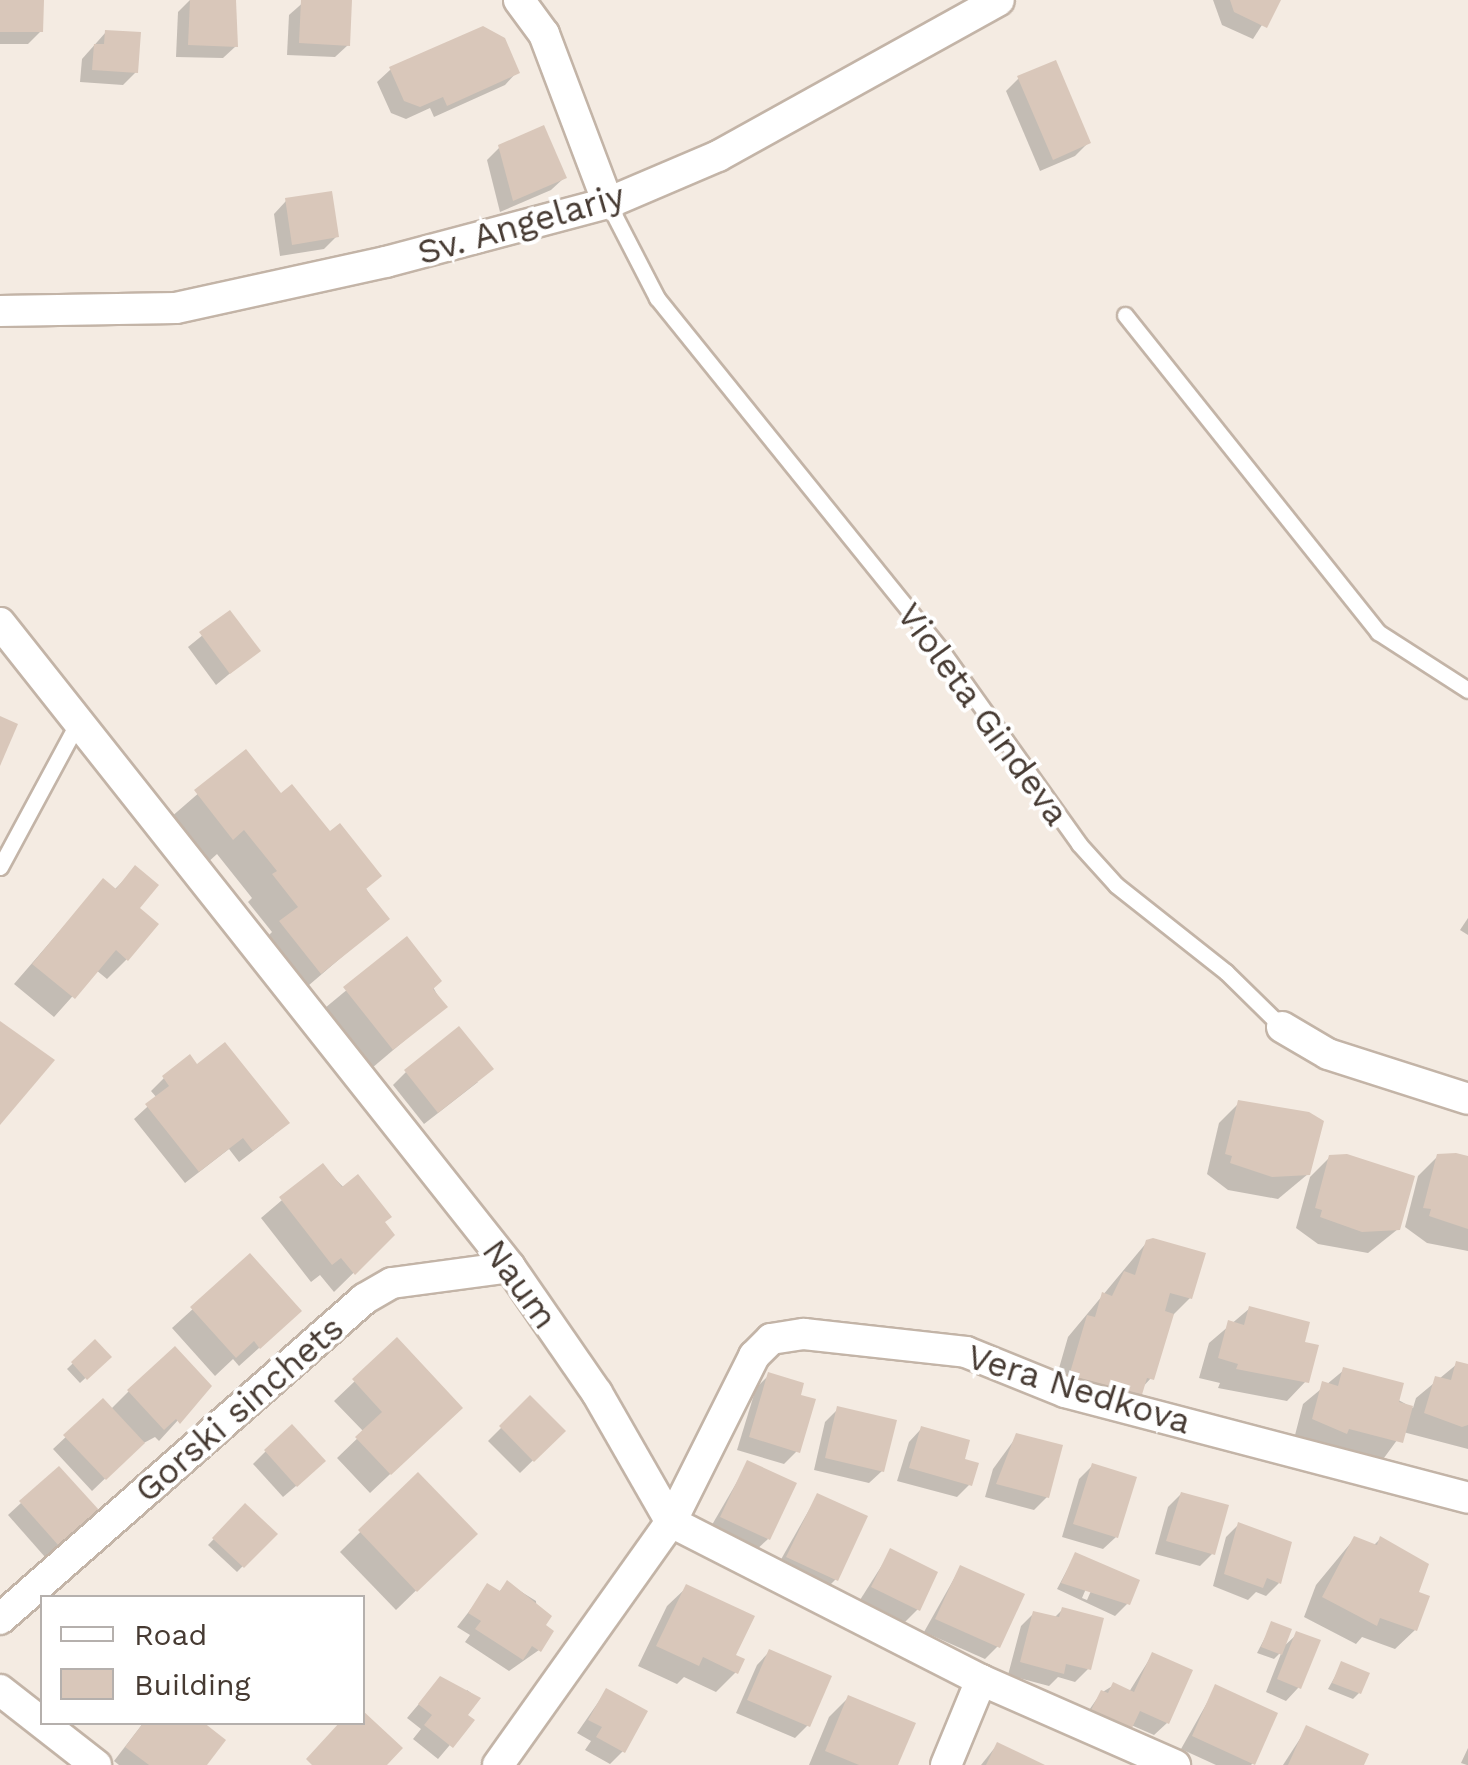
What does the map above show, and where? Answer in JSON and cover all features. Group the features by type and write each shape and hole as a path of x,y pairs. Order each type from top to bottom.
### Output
{"street":[{"name":"Sv. Angelariy","path":"0,311 176,308 386,262 608,203 718,156 1000,0"},
{"path":"525,2 544,34 608,203"},
{"name":"Naum","path":"0,623 510,1268 597,1393 671,1522"},
{"name":"Violeta Gindeva","path":"1282,1027 1328,1054 1468,1099"},
{"name":"Gorski sinchets","path":"0,1619 364,1298 392,1283 510,1268"},
{"name":"Vera Nedkova","path":"498,1765 671,1522 754,1356 772,1339 804,1334 966,1352 1066,1392 1468,1498"},
{"path":"671,1522 981,1680 1175,1765"},
{"path":"946,1765 981,1680"},
{"path":"0,1690 40,1721"},
{"path":"45,1725 96,1765"}],"lane":[{"name":"Violeta Gindeva","path":"608,203 656,298 943,653 1079,844 1116,886 1226,972 1282,1027"},
{"path":"1125,315 1378,632 1468,690"},
{"path":"0,867 78,724"}],"building":[{"path":"0,0 44,0 43,32 0,32"},
{"path":"190,0 236,0 238,47 188,45"},
{"path":"301,0 352,0 350,46 299,43"},
{"path":"1230,0 1281,0 1267,28 1234,12"},
{"path":"483,26 505,38 520,73 447,106 443,97 420,107 404,101 389,67"},
{"path":"105,30 141,32 138,73 92,70 94,44 104,44"},
{"path":"1056,60 1091,143 1053,160 1017,76"},
{"path":"544,125 567,178 513,201 498,145"},
{"path":"332,191 339,237 292,245 285,198"},
{"path":"230,610 261,651 230,674 199,632"},
{"path":"0,716 18,724 0,766"},
{"path":"246,749 281,793 292,784 330,831 340,823 382,876 366,889 390,919 321,974 279,921 298,907 272,874 277,871 244,830 233,840 194,790"},
{"path":"135,865 159,885 140,908 159,924 128,961 116,950 75,999 32,964 103,878 116,889"},
{"path":"407,936 442,981 433,989 448,1007 393,1050 343,987"},
{"path":"0,1021 55,1060 0,1125"},
{"path":"459,1026 494,1069 438,1113 404,1070"},
{"path":"225,1042 290,1123 253,1151 243,1138 199,1172 145,1104 169,1086 162,1076 190,1054 197,1064"},
{"path":"1238,1100 1309,1112 1324,1121 1310,1175 1272,1177 1230,1163 1232,1156 1225,1154"},
{"path":"1347,1154 1415,1176 1400,1230 1362,1232 1320,1217 1322,1210 1315,1208 1329,1155"},
{"path":"1437,1154 1468,1156 1468,1229 1429,1216 1431,1209 1423,1208"},
{"path":"323,1163 342,1187 358,1174 392,1217 385,1222 395,1235 355,1275 341,1258 332,1265 279,1197"},
{"path":"1153,1238 1206,1253 1192,1299 1170,1293 1165,1311 1174,1314 1154,1380 1147,1378 1141,1398 1069,1376 1087,1315 1095,1317 1102,1292 1112,1296 1124,1271 1135,1275 1146,1240"},
{"path":"250,1253 302,1311 260,1349 254,1341 236,1358 190,1307"},
{"path":"1249,1306 1310,1322 1305,1342 1319,1345 1309,1383 1236,1369 1238,1364 1218,1358 1228,1320 1244,1325"},
{"path":"397,1337 463,1408 391,1475 355,1437 382,1412 352,1379"},
{"path":"95,1339 112,1357 87,1380 71,1362"},
{"path":"175,1346 212,1386 180,1424 176,1419 164,1430 127,1390"},
{"path":"1456,1361 1468,1364 1468,1425 1462,1427 1424,1413 1435,1376 1451,1380"},
{"path":"1343,1367 1404,1383 1399,1402 1413,1406 1403,1443 1349,1429 1347,1434 1312,1419 1322,1381 1338,1386"},
{"path":"768,1372 804,1383 801,1395 816,1399 800,1453 749,1437"},
{"path":"530,1395 566,1431 534,1462 499,1426"},
{"path":"103,1398 145,1443 106,1480 63,1435"},
{"path":"837,1406 897,1420 884,1472 825,1458"},
{"path":"292,1424 326,1461 297,1487 264,1450"},
{"path":"921,1426 970,1440 965,1459 979,1463 972,1486 909,1468"},
{"path":"1016,1433 1063,1445 1049,1498 996,1484"},
{"path":"747,1460 797,1483 770,1540 720,1517"},
{"path":"1092,1463 1137,1477 1118,1538 1073,1524"},
{"path":"59,1466 99,1510 59,1546 19,1501"},
{"path":"418,1472 478,1534 417,1592 358,1530"},
{"path":"1181,1492 1229,1505 1215,1555 1166,1541"},
{"path":"817,1493 868,1516 838,1581 786,1557"},
{"path":"245,1503 278,1534 244,1568 212,1538"},
{"path":"1238,1522 1292,1542 1281,1584 1267,1578 1263,1588 1224,1574"},
{"path":"1354,1536 1377,1545 1380,1536 1429,1564 1419,1592 1430,1596 1417,1631 1380,1618 1377,1626 1322,1597"},
{"path":"890,1548 938,1572 920,1611 871,1587"},
{"path":"1075,1552 1140,1580 1130,1605 1061,1583"},
{"path":"960,1565 1025,1594 1000,1648 935,1619"},
{"path":"507,1580 552,1616 546,1625 554,1631 541,1652 532,1646 523,1660 475,1629 481,1621 468,1613 487,1583 500,1591"},
{"path":"686,1584 755,1616 736,1655 745,1659 738,1674 703,1657 699,1666 656,1646"},
{"path":"1062,1607 1104,1618 1091,1670 1066,1664 1064,1674 1020,1662 1033,1611 1059,1617"},
{"path":"1271,1621 1292,1629 1282,1655 1261,1647"},
{"path":"1296,1631 1321,1640 1301,1689 1277,1679"},
{"path":"769,1649 832,1676 810,1727 747,1700"},
{"path":"1152,1652 1193,1670 1169,1724 1140,1711 1132,1728 1091,1710 1101,1690 1108,1693 1113,1682 1134,1692"},
{"path":"1341,1661 1370,1673 1361,1694 1332,1683"},
{"path":"440,1676 481,1698 468,1715 475,1720 453,1748 424,1725 432,1715 418,1704"},
{"path":"1215,1684 1278,1713 1255,1765 1192,1736"},
{"path":"606,1688 648,1711 625,1753 596,1737 602,1727 588,1720"},
{"path":"848,1695 916,1723 898,1765 859,1765 825,1751"},
{"path":"365,1713 403,1748 387,1765 312,1765 306,1759 337,1725 365,1725"},
{"path":"142,1725 207,1725 226,1740 207,1765 149,1765 125,1747"},
{"path":"1306,1725 1369,1754 1364,1765 1288,1765"},
{"path":"997,1742 1045,1765 986,1765"}]}
